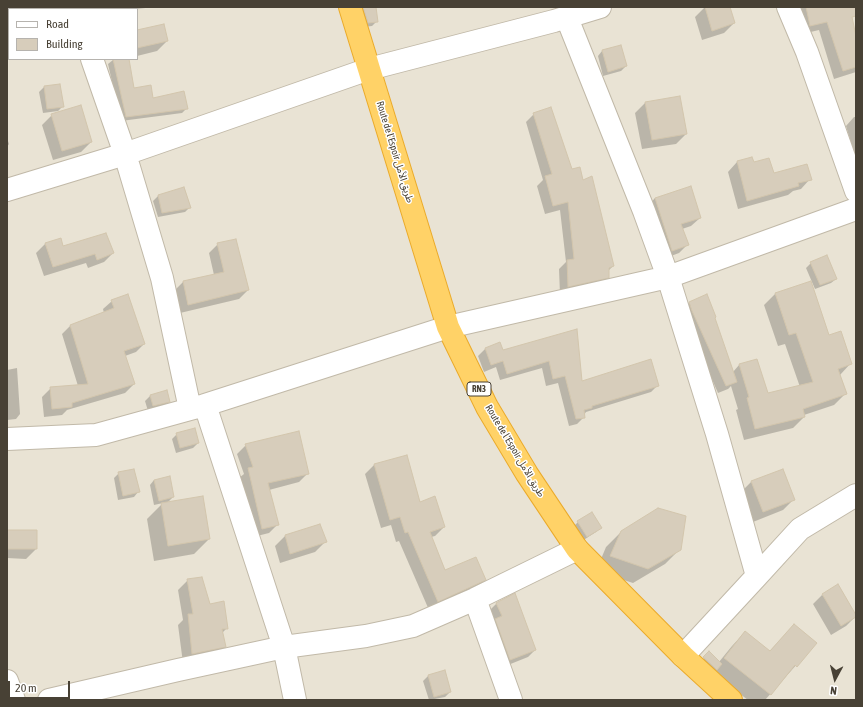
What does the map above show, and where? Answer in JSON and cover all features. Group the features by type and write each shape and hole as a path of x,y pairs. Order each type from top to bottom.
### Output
{"highway":[{"name":"Route de l’Espoir طريق الأمل","path":"350,7 448,327 495,421 527,474 577,549 682,656 731,700"}],"street":[{"path":"7,190 125,154 369,69 557,15 600,7"},
{"path":"788,7 807,52 856,191"},
{"path":"557,15 644,211 668,277 717,434 758,576"},
{"path":"92,60 125,154 198,407 284,647 295,700"},
{"path":"7,439 96,435 198,407 448,327 668,277 856,209"},
{"path":"682,656 758,576 800,529 856,495"},
{"path":"49,700 284,647 366,636 413,626 475,599 577,549"},
{"path":"475,599 511,700"},
{"path":"7,682 14,700"}],"shaded area":[{"path":"7,7 856,7 856,700 7,700"}],"building":[{"path":"363,7 376,7 378,22 368,23"},
{"path":"705,7 730,7 735,23 712,31"},
{"path":"806,7 856,7 856,16 852,17 856,36 856,67 843,71 827,22 810,26"},
{"path":"164,24 168,41 138,48 138,30"},
{"path":"621,45 627,66 608,72 602,50"},
{"path":"113,60 129,60 134,88 151,85 153,98 184,91 188,109 126,117"},
{"path":"60,84 64,107 47,109 44,86"},
{"path":"680,96 687,134 652,140 645,102"},
{"path":"81,105 92,142 62,151 51,114"},
{"path":"551,107 572,169 580,167 583,180 592,176 614,266 609,268 609,278 568,287 567,260 574,259 568,202 553,206 545,176 552,174 533,113"},
{"path":"752,157 754,162 769,158 774,173 807,164 812,180 798,183 799,186 747,201 737,161"},
{"path":"691,186 701,218 681,224 689,245 672,251 655,198"},
{"path":"184,187 191,208 162,213 158,195"},
{"path":"106,233 114,253 97,260 95,254 53,267 45,243 61,238 63,246"},
{"path":"236,239 249,290 188,305 183,281 224,272 217,243"},
{"path":"827,255 837,279 820,285 810,262"},
{"path":"811,281 829,335 841,331 852,364 838,369 847,394 803,409 805,417 755,429 747,398 749,397 739,364 757,359 768,393 813,382 796,333 789,335 775,293"},
{"path":"128,294 145,344 124,351 135,384 72,403 72,407 52,409 50,387 88,384 70,325 114,308 111,300"},
{"path":"707,294 737,382 726,386 689,302"},
{"path":"577,329 582,381 651,359 659,386 592,406 592,408 584,410 585,418 576,419 565,376 553,379 549,361 507,374 503,361 491,365 485,348 500,342 503,350"},
{"path":"167,390 170,402 153,406 150,395"},
{"path":"195,428 199,443 180,448 176,433"},
{"path":"299,431 309,474 268,483 279,525 262,529 248,468 253,467 245,444"},
{"path":"407,455 420,502 435,496 445,527 430,532 445,570 476,557 486,580 438,602 408,532 405,533 400,517 390,520 374,464"},
{"path":"134,469 140,492 123,496 118,472"},
{"path":"783,469 795,500 763,512 751,481"},
{"path":"170,476 174,497 159,501 154,480"},
{"path":"203,496 210,539 168,546 161,503"},
{"path":"658,508 686,516 681,550 648,569 610,556 621,531"},
{"path":"592,512 602,528 587,537 577,521"},
{"path":"320,524 327,542 290,554 285,535"},
{"path":"7,530 37,530 37,549 7,549"},
{"path":"202,577 210,604 224,601 228,629 222,629 226,647 192,654 188,614 193,614 187,579"},
{"path":"838,584 856,615 856,617 841,626 822,594"},
{"path":"515,593 536,650 510,660 495,619 502,616 496,603"},
{"path":"794,624 817,643 797,667 795,665 771,695 724,658 745,631 770,651"},
{"path":"709,651 722,664 717,670 703,657"},
{"path":"445,670 451,692 434,697 428,675"}]}
